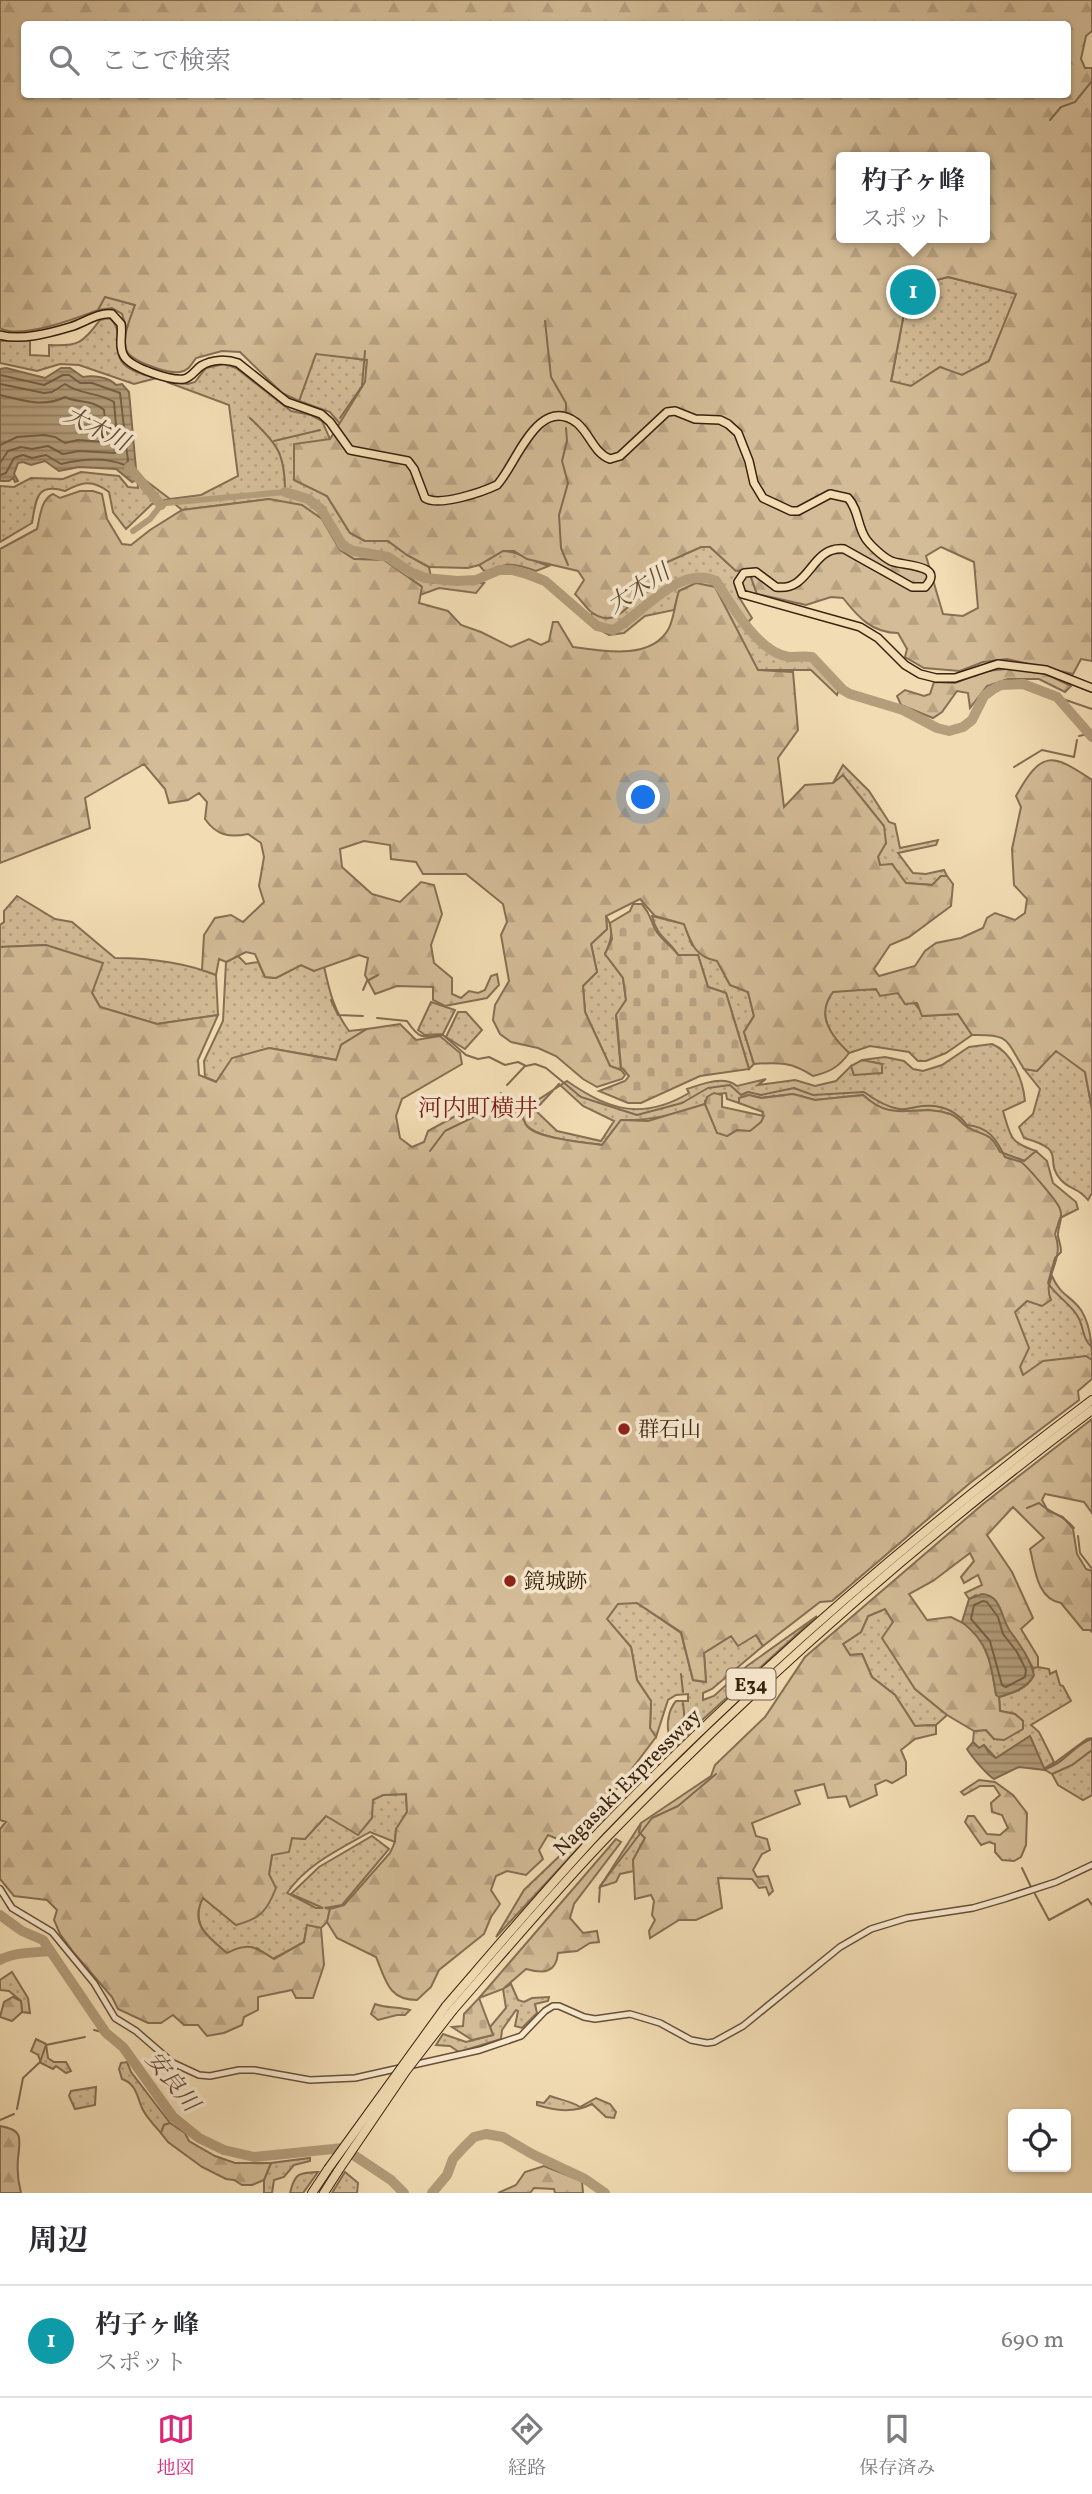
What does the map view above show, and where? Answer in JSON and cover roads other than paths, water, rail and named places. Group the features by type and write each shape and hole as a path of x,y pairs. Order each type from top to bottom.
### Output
{"highway":[{"name":"Nagasaki Expressway","path":"312,2193 450,2008 550,1886 602,1830 750,1685 830,1612 927,1529 1092,1400"},
{"name":"Nagasaki Expressway","path":"324,2193 450,2008 608,1837 755,1692 933,1535 1092,1410"}],"main road":[{"path":"0,335 8,338 40,334 71,327 102,314 112,314 121,324 121,346 130,364 145,371 186,379 203,365 230,360 238,363 287,402 321,414 331,422 350,450 408,461 414,469 425,498 433,502 497,485 526,439 540,422 550,418 564,417 577,424 603,457 610,459 620,456 667,412 675,411 695,419 720,420 738,433 754,483 763,498 791,511 798,511 830,494 848,498 857,511 868,541 892,561 922,567 930,576 928,584 918,589 844,549 835,548 818,559 793,586 776,587 756,572 744,573 738,582 738,589 742,594 860,627 878,638 905,665 920,674 936,678 955,678 987,666 1011,665 1046,670 1092,688"}],"street":[{"path":"0,1889 12,1908 52,1932 94,1983 115,2018 136,2031 173,2063 210,2076 254,2070 310,2080 355,2078 491,2047 521,2036 553,2006 595,2019 630,2014 645,2017 691,2040 715,2042 743,2026 840,1947 871,1929 907,1918 973,1908 1056,1882 1092,1865"}],"water":[{"path":"6,368 45,378 61,368 70,368 83,377 101,377 116,385 122,384 129,392 137,480 132,482 116,469 79,467 59,471 45,461 31,465 18,463 14,474 18,481 15,482 13,478 0,481 0,369"},
{"path":"982,1594 989,1595 997,1603 1034,1675 1024,1687 999,1697 996,1695 987,1654 978,1638 962,1622 969,1599"},
{"path":"1030,1736 1045,1770 1019,1767 994,1779 967,1749 973,1742 979,1748 984,1745 996,1758"}],"waterway":[{"path":"1050,120 1061,107 1075,102 1092,81"},
{"path":"545,321 551,377 566,403 566,411"},
{"path":"340,418 362,386 365,351"},
{"path":"250,418 278,450 285,492"},
{"path":"566,428 567,441 562,461 568,483 559,515 561,548 568,565"},
{"path":"274,441 320,430"},
{"name":"大木川","path":"129,467 161,505"},
{"name":"大木川","path":"133,531 166,503 285,492"},
{"name":"大木川","path":"285,492 308,499 321,509 343,546 354,551 388,557 410,572 425,578 476,580 499,570 527,574 545,581 597,626 613,630 674,585 688,579 716,581 746,626 767,647 789,657 812,657 850,694 903,710 937,728 949,731 963,727 972,720 984,696 992,690 1001,685 1023,684 1057,697 1092,737"},
{"path":"1057,697 1092,709"},
{"path":"1079,736 1088,734"},
{"path":"1014,767 1042,750 1074,757 1077,740"},
{"path":"363,990 367,981 378,975"},
{"path":"331,1000 338,1015 363,1016"},
{"path":"377,1018 407,1021 422,1036 443,1035 466,1055 478,1059 489,1057 505,1065 518,1062 526,1066 535,1064 546,1068 581,1097 637,1115 682,1103 708,1088 730,1085 741,1095 748,1092 761,1095 794,1088 813,1095 864,1092 894,1108 931,1106 951,1111 967,1125 986,1131 1005,1157 1021,1162 1058,1205 1061,1213 1058,1233 1061,1252 1055,1258 1048,1283 1075,1312 1086,1340 1092,1347"},
{"path":"507,1085 525,1066"},
{"path":"430,1151 445,1131 492,1108 501,1100 501,1093"},
{"path":"1027,1508 1039,1503 1074,1528"},
{"path":"1078,1536 1080,1553 1092,1569"},
{"path":"681,1674 683,1692"},
{"path":"683,1703 686,1733"},
{"path":"1044,1769 1092,1739"},
{"path":"599,1902 600,1886 652,1818 678,1806 716,1774"},
{"path":"1022,1868 1031,1887"},
{"path":"1035,1894 1049,1920 1088,1899 1092,1905"},
{"name":"安良川","path":"0,1915 22,1931 43,1940 106,2033 123,2047 173,2117 199,2138 224,2150 254,2157 343,2148 391,2180 404,2193"},
{"path":"0,1960 17,1954 50,1951"},
{"path":"94,2030 106,2033"},
{"path":"17,2109 23,2078 40,2062 46,2045 85,2037"},
{"path":"0,2120 14,2114"},
{"name":"安良川","path":"432,2193 447,2175 453,2159 463,2148 474,2137 486,2134 503,2137 585,2179 605,2193"}],"place":[{"name":"杓子ヶ峰","path":"913,292"},
{"name":"群石山","path":"624,1429"},
{"name":"鏡城跡","path":"510,1581"}],"district":[{"name":"河内町横井","path":"478,1108"}]}
